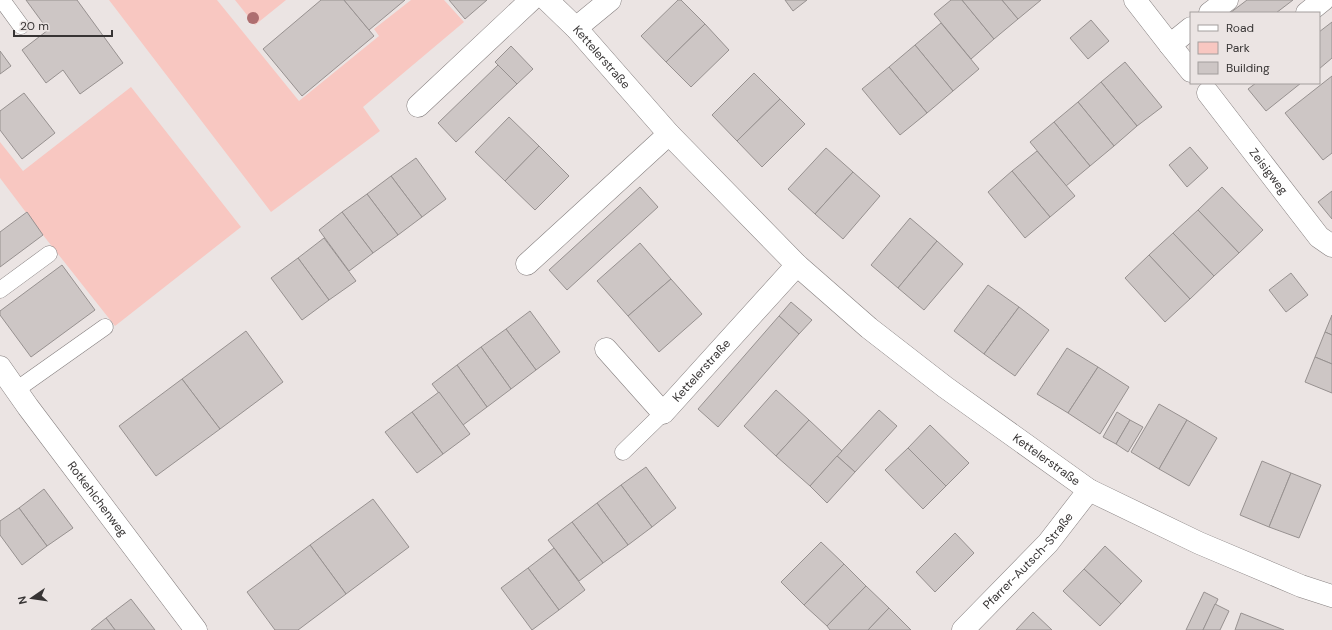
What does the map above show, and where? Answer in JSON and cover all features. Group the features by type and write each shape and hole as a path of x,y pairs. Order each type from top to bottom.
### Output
{"street":[{"path":"418,106 531,0"},
{"name":"Kettelerstraße","path":"547,0 576,28 669,134 797,265 869,328 945,387 1089,490 1206,546 1301,586 1332,596"},
{"path":"576,28 610,0"},
{"path":"1135,0 1190,71"},
{"path":"1211,12 1227,0"},
{"path":"1308,12 1323,0"},
{"path":"1170,45 1190,29"},
{"name":"Zeisigweg","path":"1209,86 1319,237 1332,246"},
{"path":"527,264 669,134"},
{"name":"Kettelerstraße","path":"606,349 663,413 797,265"},
{"name":"Rotkehlchenweg","path":"0,367 196,630"},
{"name":"Pfarrer-Autsch-Straße","path":"963,630 1048,543 1089,490"}],"lane":[{"path":"2,0 21,26"},
{"path":"0,290 48,254"},
{"path":"16,390 105,327"},
{"path":"623,452 663,413"}],"green space":[{"path":"109,0 217,0 299,101 379,36 374,29 411,0 444,0 464,22 363,107 380,131 271,212"},
{"path":"235,0 286,0 255,25"},
{"path":"131,87 241,227 115,326 0,178 0,142 23,171"}],"building":[{"path":"26,0 77,0 123,63 80,94 63,70 46,83 22,50 48,30"},
{"path":"321,0 344,0 374,36 302,96 263,49"},
{"path":"344,0 405,0 369,30"},
{"path":"449,0 487,0 465,19"},
{"path":"678,0 681,0 705,24 666,62 641,36"},
{"path":"785,0 807,0 793,11"},
{"path":"951,0 962,0 994,39 971,59 934,14"},
{"path":"962,0 1002,0 1018,19 994,39"},
{"path":"1002,0 1041,0 1018,19"},
{"path":"1247,0 1293,0 1277,12 1231,12"},
{"path":"1091,20 1109,41 1088,59 1070,38"},
{"path":"1332,22 1332,58 1320,68 1320,31"},
{"path":"941,23 979,69 953,91 915,45"},
{"path":"705,24 729,50 691,87 666,62"},
{"path":"915,45 953,91 927,113 889,67"},
{"path":"511,46 533,69 517,84 495,62"},
{"path":"0,51 11,66 0,74"},
{"path":"1125,62 1162,107 1137,126 1101,82"},
{"path":"498,65 517,84 456,142 438,123"},
{"path":"889,67 927,113 900,135 862,89"},
{"path":"754,73 780,99 737,141 712,115"},
{"path":"1332,76 1332,153 1323,160 1285,113"},
{"path":"1101,82 1137,126 1114,146 1078,102"},
{"path":"1255,84 1300,84 1266,111 1248,89"},
{"path":"24,93 55,133 22,159 0,130 0,111"},
{"path":"780,99 805,124 762,167 737,141"},
{"path":"1078,102 1114,146 1090,166 1054,122"},
{"path":"509,117 539,146 505,181 475,152"},
{"path":"1054,122 1090,166 1066,186 1030,142"},
{"path":"539,146 569,176 535,210 505,181"},
{"path":"1190,147 1208,168 1187,187 1169,165"},
{"path":"826,148 853,172 815,214 788,189"},
{"path":"1037,151 1075,196 1050,217 1012,171"},
{"path":"416,158 446,199 422,217 391,176"},
{"path":"1012,171 1050,217 1025,238 988,192"},
{"path":"853,172 880,196 843,239 815,214"},
{"path":"391,176 422,217 398,235 367,194"},
{"path":"640,187 658,207 567,290 549,270"},
{"path":"1222,187 1263,230 1239,253 1198,210"},
{"path":"1332,191 1332,219 1318,202"},
{"path":"367,194 398,235 373,253 342,212"},
{"path":"1198,210 1239,253 1214,276 1173,233"},
{"path":"27,212 43,235 0,267 0,232"},
{"path":"342,212 373,253 349,271 319,230"},
{"path":"910,218 937,241 898,288 871,265"},
{"path":"1173,233 1214,276 1190,299 1149,255"},
{"path":"324,238 356,281 329,300 298,258"},
{"path":"937,241 963,264 924,310 898,288"},
{"path":"640,243 671,279 628,316 597,281"},
{"path":"1149,255 1190,299 1165,322 1125,278"},
{"path":"298,258 329,300 302,320 271,278"},
{"path":"62,265 95,310 31,357 0,315 0,311"},
{"path":"1291,273 1308,295 1286,312 1269,290"},
{"path":"671,279 702,314 659,352 628,316"},
{"path":"988,285 1019,307 984,354 954,331"},
{"path":"791,302 812,320 799,334 779,316"},
{"path":"1019,307 1049,330 1015,376 984,354"},
{"path":"530,311 560,352 536,370 506,329"},
{"path":"1332,315 1332,335 1325,332"},
{"path":"779,316 799,334 718,427 698,409"},
{"path":"506,329 536,370 511,389 481,347"},
{"path":"246,331 283,382 220,429 182,379"},
{"path":"1325,332 1332,335 1332,364 1315,357"},
{"path":"481,347 511,389 487,407 457,365"},
{"path":"1067,348 1098,367 1068,413 1037,394"},
{"path":"1315,357 1332,364 1332,393 1305,382"},
{"path":"457,365 487,407 463,425 432,384"},
{"path":"1098,367 1129,387 1100,434 1068,413"},
{"path":"182,379 220,429 156,476 119,426"},
{"path":"776,390 809,420 776,456 744,426"},
{"path":"439,392 470,434 443,454 412,412"},
{"path":"1159,404 1187,420 1159,469 1131,452"},
{"path":"879,410 897,426 855,472 837,456"},
{"path":"412,412 443,454 417,473 385,432"},
{"path":"1117,412 1130,420 1116,444 1103,437"},
{"path":"809,420 842,451 810,486 776,456"},
{"path":"1130,420 1143,427 1128,452 1116,444"},
{"path":"1187,420 1217,438 1189,486 1159,469"},
{"path":"930,425 969,463 946,486 908,448"},
{"path":"908,448 946,486 923,509 885,470"},
{"path":"837,456 855,472 827,503 810,486"},
{"path":"1262,461 1291,473 1269,527 1240,515"},
{"path":"646,467 676,508 652,527 621,485"},
{"path":"1291,473 1321,485 1299,538 1269,527"},
{"path":"621,485 652,527 628,545 597,503"},
{"path":"44,489 73,528 47,546 19,508"},
{"path":"373,499 409,547 346,594 310,545"},
{"path":"597,503 628,545 603,563 572,522"},
{"path":"19,508 47,546 22,565 0,535 0,521"},
{"path":"572,522 603,563 579,581 548,540"},
{"path":"955,533 974,553 935,592 916,572"},
{"path":"821,542 844,564 804,605 781,582"},
{"path":"310,545 346,594 298,630 275,630 247,592"},
{"path":"1105,546 1142,581 1121,604 1084,569"},
{"path":"554,548 585,590 559,610 528,568"},
{"path":"844,564 866,586 827,626 804,605"},
{"path":"528,568 559,610 532,630 501,588"},
{"path":"1084,569 1121,604 1100,626 1063,591"},
{"path":"866,586 889,608 868,630 830,630 827,626"},
{"path":"1204,592 1218,599 1203,630 1186,630"},
{"path":"131,599 155,630 115,630 106,618"},
{"path":"1215,604 1229,611 1220,630 1203,630"},
{"path":"889,608 911,630 868,630"},
{"path":"1033,612 1052,630 1016,630"},
{"path":"1241,613 1284,630 1235,630"},
{"path":"106,618 115,630 91,630"}]}
